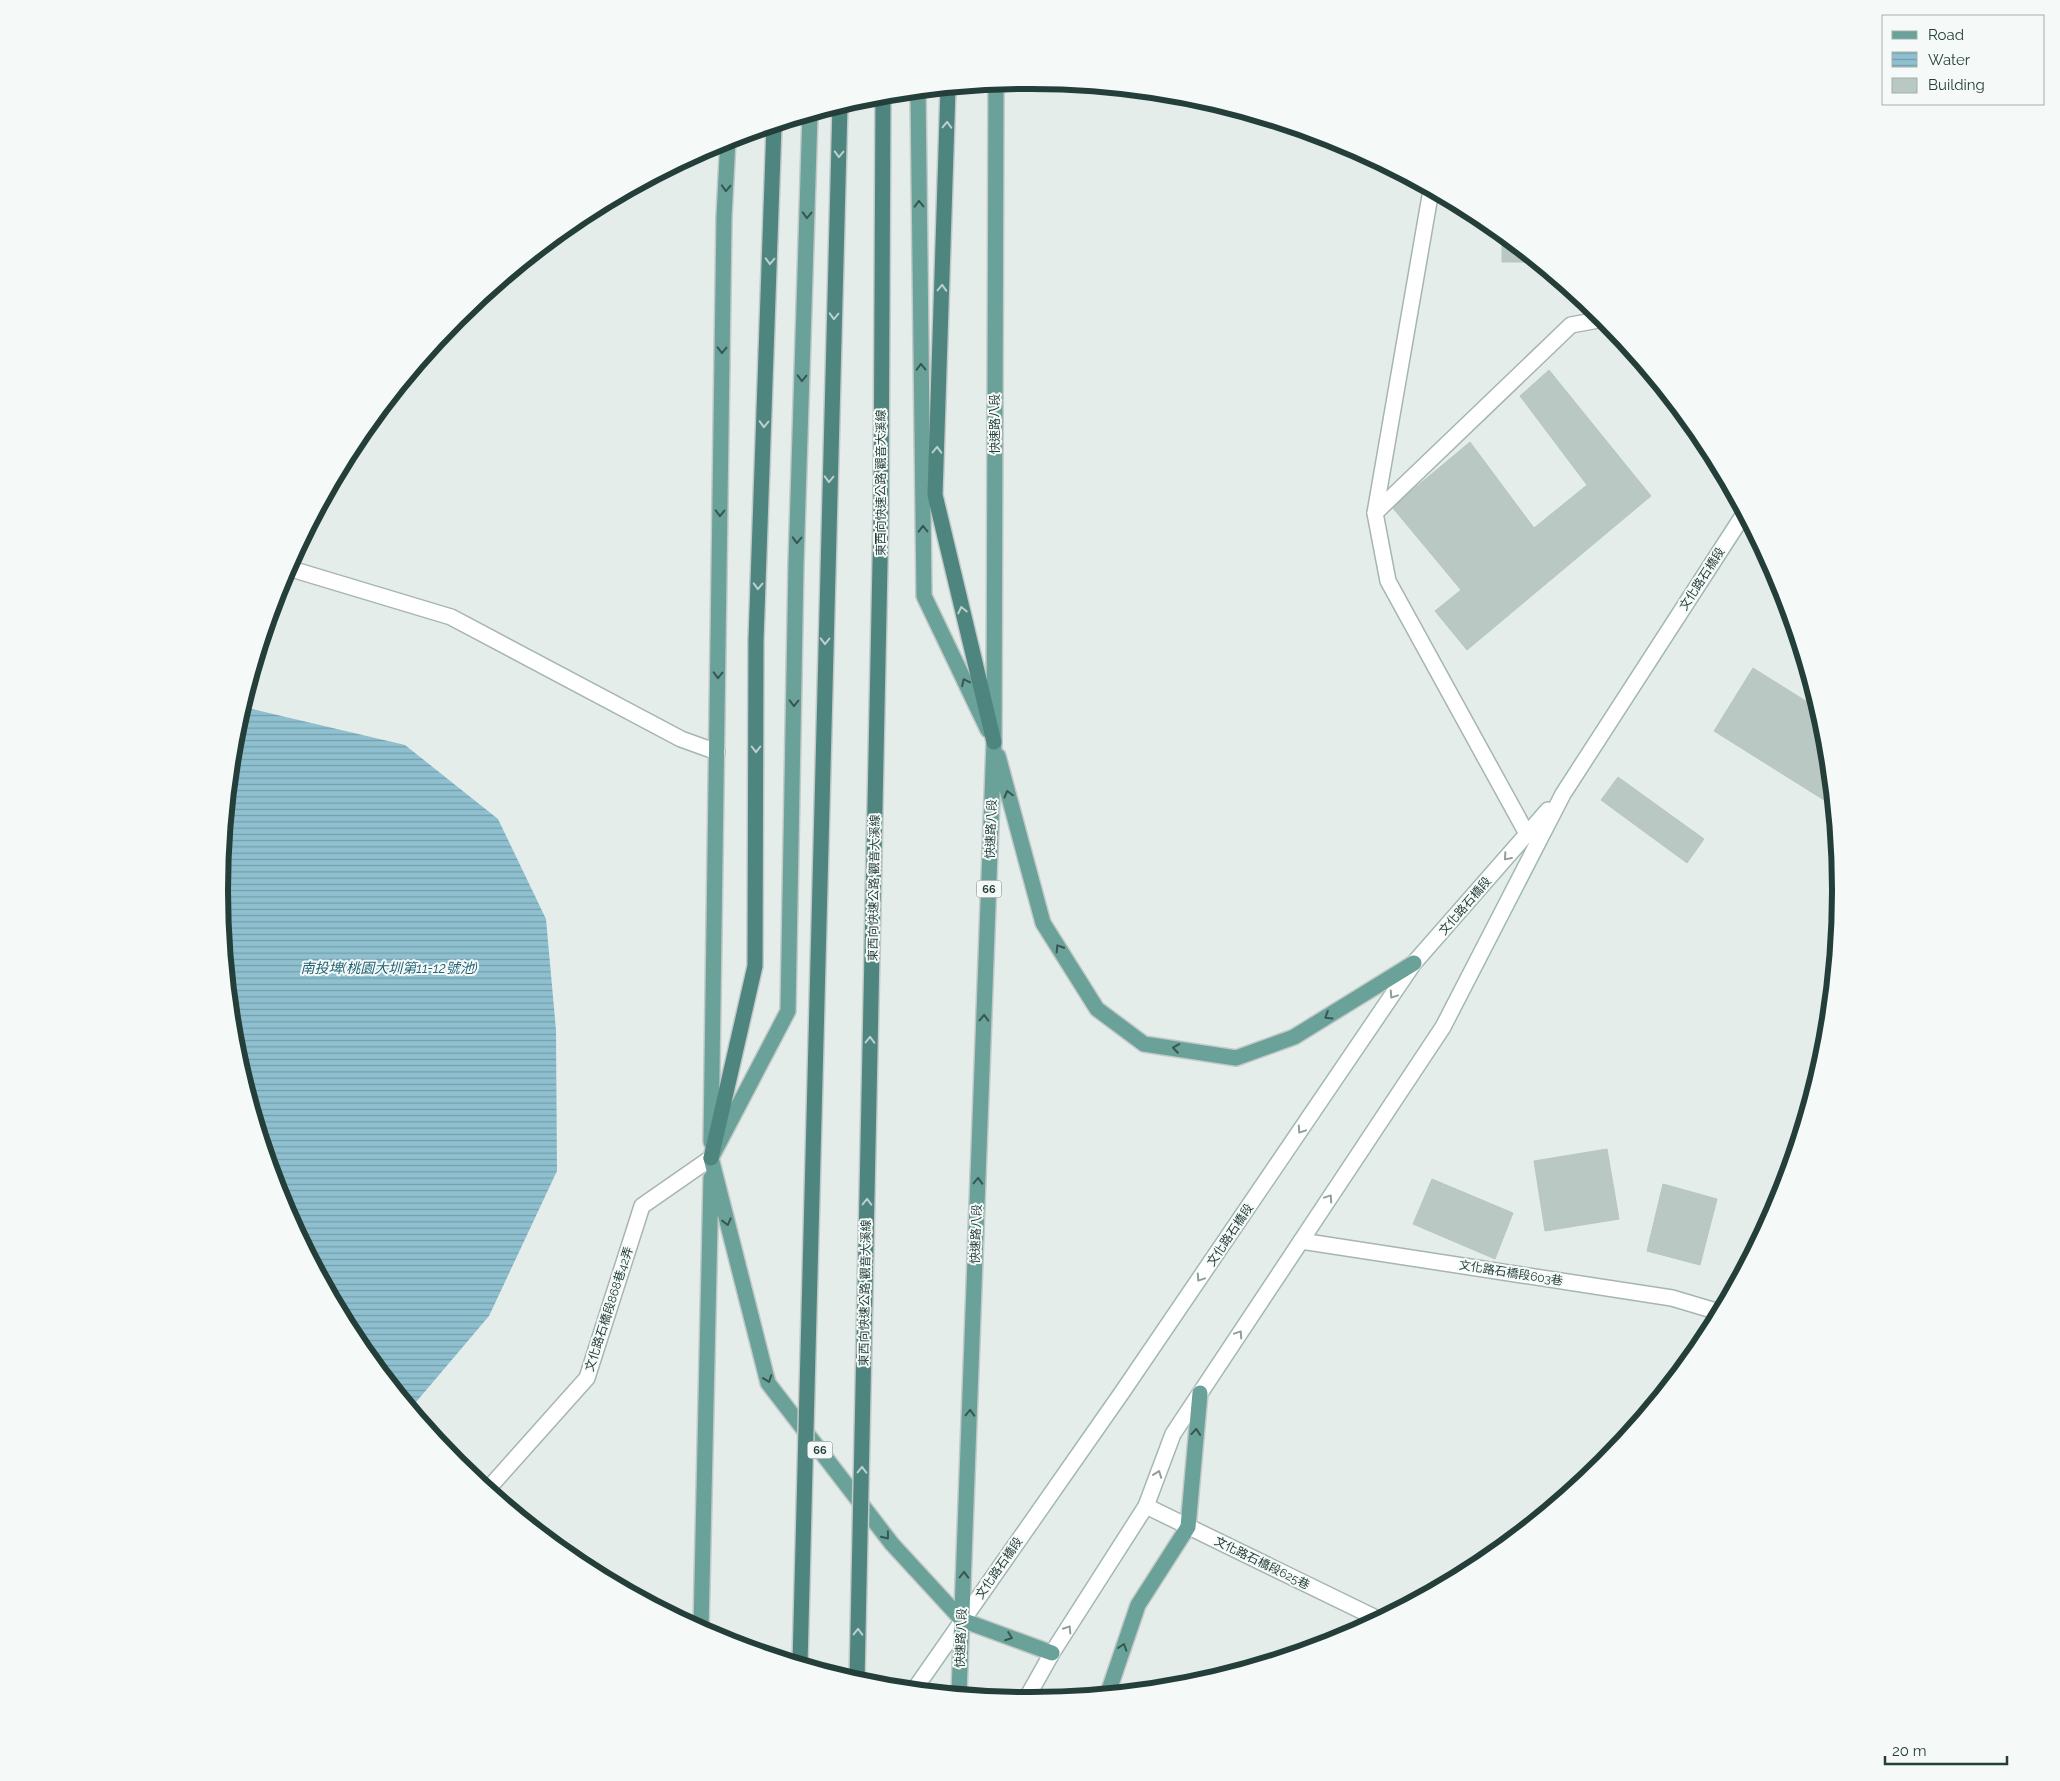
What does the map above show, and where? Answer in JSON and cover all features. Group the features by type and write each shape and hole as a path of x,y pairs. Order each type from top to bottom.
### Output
{"highway":[{"path":"948,93 935,495 994,742"},
{"name":"東西向快速公路 觀音大溪線","path":"857,1673 881,515 882,103"},
{"name":"66","path":"800,1658 840,112"},
{"path":"711,1158 755,966 756,640 774,130"}],"main road":[{"name":"快速路八段","path":"959,1689 994,742 996,90"},
{"path":"918,97 924,596 994,742 1043,923 1097,1009 1144,1044 1236,1058 1294,1037 1414,963"},
{"name":"66","path":"810,120 796,564 788,1011 711,1158 768,1384 892,1544 962,1620 1052,1653"},
{"name":"66","path":"701,1621 711,1158 724,217 728,148"},
{"path":"1430,195 1375,513 1388,581 1527,834"},
{"path":"1375,513 1571,325 1594,321"},
{"name":"文化路石橋段","path":"1030,1692 1052,1653 1146,1506 1173,1434 1443,1027 1563,794 1740,520"},
{"path":"295,570 451,617 681,738 717,752"},
{"name":"文化路石橋段","path":"918,1684 1117,1400 1414,963 1563,794"},
{"name":"文化路石橋段868巷42弄","path":"492,1484 587,1378 642,1206 711,1158"},
{"name":"文化路石橋段603巷","path":"1301,1241 1672,1298 1713,1310"},
{"path":"1110,1688 1138,1604 1188,1527 1200,1393"},
{"name":"文化路石橋段625巷","path":"1146,1506 1372,1616"}],"water":[{"name":"南投埤(桃園大圳第11-12號池)","path":"250,709 405,745 498,819 546,919 556,1030 557,1171 489,1316 415,1404 363,1336 311,1245 289,1197 271,1148 256,1098 244,1047 235,995 230,943 228,890 230,838 235,786"}],"building":[{"path":"1502,243 1528,262 1502,262"},
{"path":"1549,370 1651,496 1467,650 1435,611 1461,590 1392,507 1470,442 1534,528 1587,485 1520,396"},
{"path":"1753,668 1809,703 1816,734 1826,802 1714,731"},
{"path":"1618,777 1704,839 1687,863 1601,800"},
{"path":"1607,1149 1619,1219 1545,1231 1534,1161"},
{"path":"1432,1179 1513,1213 1495,1259 1413,1224"},
{"path":"1663,1184 1717,1199 1700,1265 1647,1251"}]}
